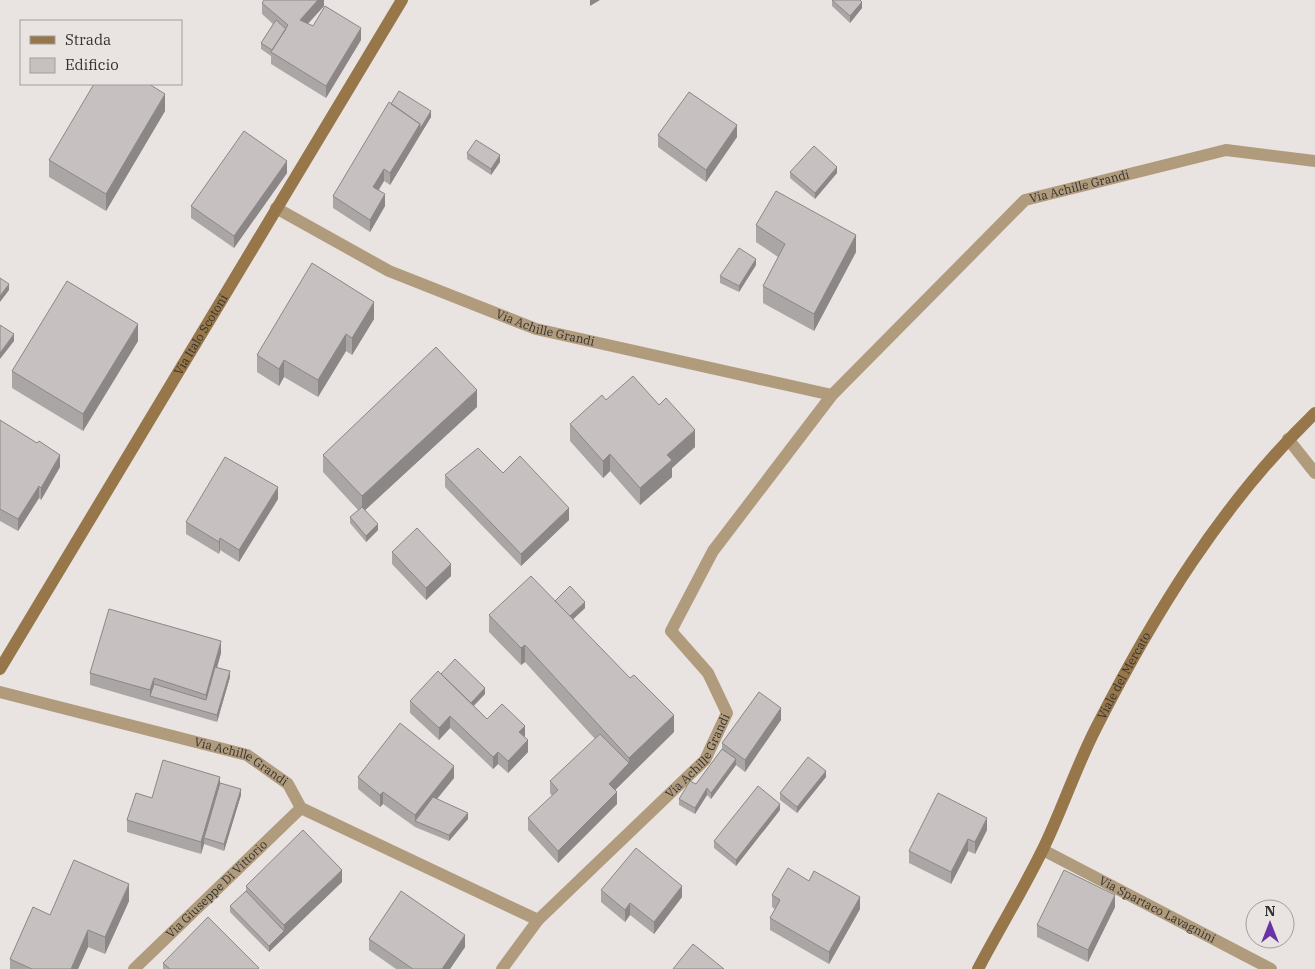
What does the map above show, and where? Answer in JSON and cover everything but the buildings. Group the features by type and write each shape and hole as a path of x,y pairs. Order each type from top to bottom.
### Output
{"street":[{"name":"Via Italo Scotoni","path":"0,669 402,0"},
{"name":"Via Achille Grandi","path":"502,969 538,920 705,760 727,714 708,673 671,631 713,551 832,395 1025,200 1226,150 1315,161"},
{"name":"Via Achille Grandi","path":"276,208 389,271 536,329 832,395"},
{"name":"Viale del Mercato","path":"978,969 1042,850 1095,730 1162,605 1226,515 1288,439 1315,413"},
{"path":"1288,439 1315,473"},
{"name":"Via Achille Grandi","path":"0,692 247,755 288,784 301,808"},
{"path":"301,808 538,920"},
{"name":"Via Giuseppe Di Vittorio","path":"134,969 301,808"},
{"name":"Via Spartaco Lavagnini","path":"1042,850 1271,969"}]}
